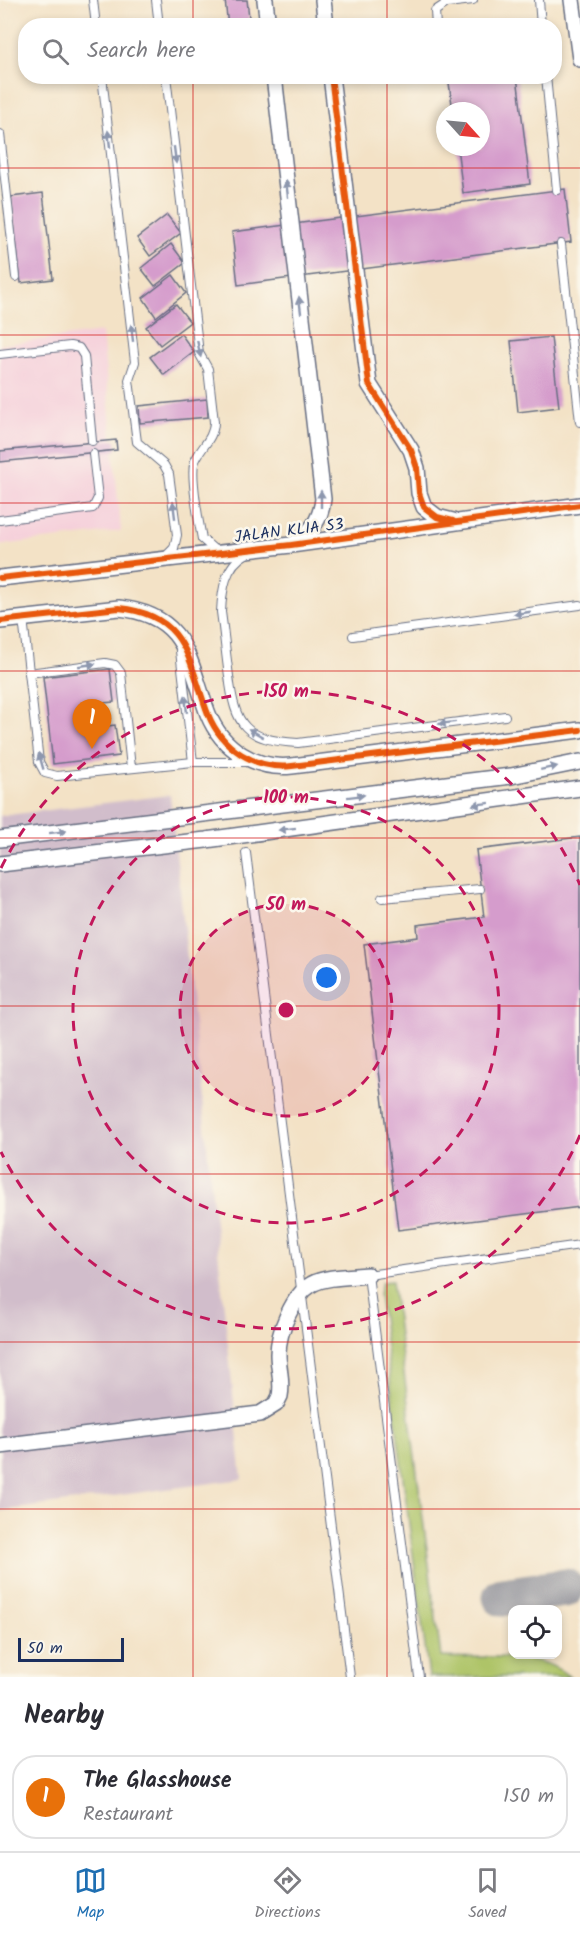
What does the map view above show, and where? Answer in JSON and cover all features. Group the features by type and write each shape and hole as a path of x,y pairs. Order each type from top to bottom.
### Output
{"street":[{"path":"265,0 267,18"},
{"path":"323,0 325,18"},
{"path":"572,0 580,59"},
{"path":"275,84 323,499 322,509 312,530 291,545"},
{"path":"333,84 369,384 411,450 417,468 419,493 424,507 437,517 461,522"},
{"name":"JALAN KLIA S3","path":"0,578 291,545 580,505"},
{"path":"0,621 119,608 137,610 157,618 179,639 194,666 215,727 225,741 253,762 279,767 580,730"},
{"path":"0,839 511,776 580,762"},
{"path":"0,864 217,838 580,788"},
{"path":"0,1446 260,1414 269,1410 276,1404 282,1385 278,1353 283,1328 303,1293 312,1284 324,1280 368,1275"}],"lane":[{"path":"93,0 95,18"},
{"path":"156,0 158,18"},
{"path":"435,18 435,11 440,6 473,0"},
{"path":"539,0 540,18"},
{"path":"103,84 135,362 129,380 135,435 141,448 168,469 177,535 174,548 158,560"},
{"path":"167,84 199,353 208,369 214,422 211,436 194,465 201,533 206,545 222,553"},
{"path":"547,84 557,190"},
{"path":"0,134 16,277"},
{"path":"561,244 580,422"},
{"path":"0,354 70,346 79,348 84,357 92,441"},
{"path":"0,519 93,507 98,498 93,454"},
{"path":"261,548 240,556 234,564 222,598 234,712 251,731 277,742 298,743 505,716"},
{"path":"353,636 580,605"},
{"path":"23,618 39,762 45,773 57,776 193,762 253,762"},
{"path":"179,639 193,762"},
{"path":"29,673 105,663 115,665 121,673 132,768"},
{"path":"246,853 350,1677"},
{"path":"382,897 480,889"},
{"path":"420,1677 368,1275 580,1245"}],"shaded area":[{"path":"102,332 121,531 0,545 0,345"},
{"path":"170,795 242,1479 0,1511 0,816"}],"green space":[{"path":"392,1281 441,1657 525,1659 556,1668 570,1677 429,1677 379,1294 382,1282"}],"building":[{"path":"225,0 247,0 249,18 227,18"},
{"path":"449,84 518,84 530,184 463,193 458,156 490,156 490,102 452,102"},
{"path":"565,189 571,242 238,285 232,232"},
{"path":"43,193 53,279 21,283 11,197"},
{"path":"167,215 181,233 150,256 137,238"},
{"path":"171,244 185,263 155,286 141,268"},
{"path":"173,275 186,293 156,317 143,298"},
{"path":"176,304 190,322 160,345 146,327"},
{"path":"181,334 194,352 164,375 150,357"},
{"path":"551,337 559,407 518,412 511,341"},
{"path":"207,399 208,417 140,423 139,406"},
{"path":"116,440 117,450 0,462 0,451"},
{"path":"110,669 114,702 90,704 93,728 115,725 119,756 53,764 43,677"},
{"path":"580,837 580,1207 398,1230 364,944 418,937 417,925 484,917 476,850"}],"taxiway":[{"path":"502,1597 565,1588"}],"cycle path":[{"path":"332,84 369,384 411,450 417,468 419,493 424,507 437,517 453,521"},
{"path":"0,578 291,545 580,505"},
{"path":"0,621 119,608 142,612 159,620 182,644 208,714 222,737 242,755 266,764 292,766 580,730"}],"place":[{"name":"The Glasshouse","path":"92,749"}]}
